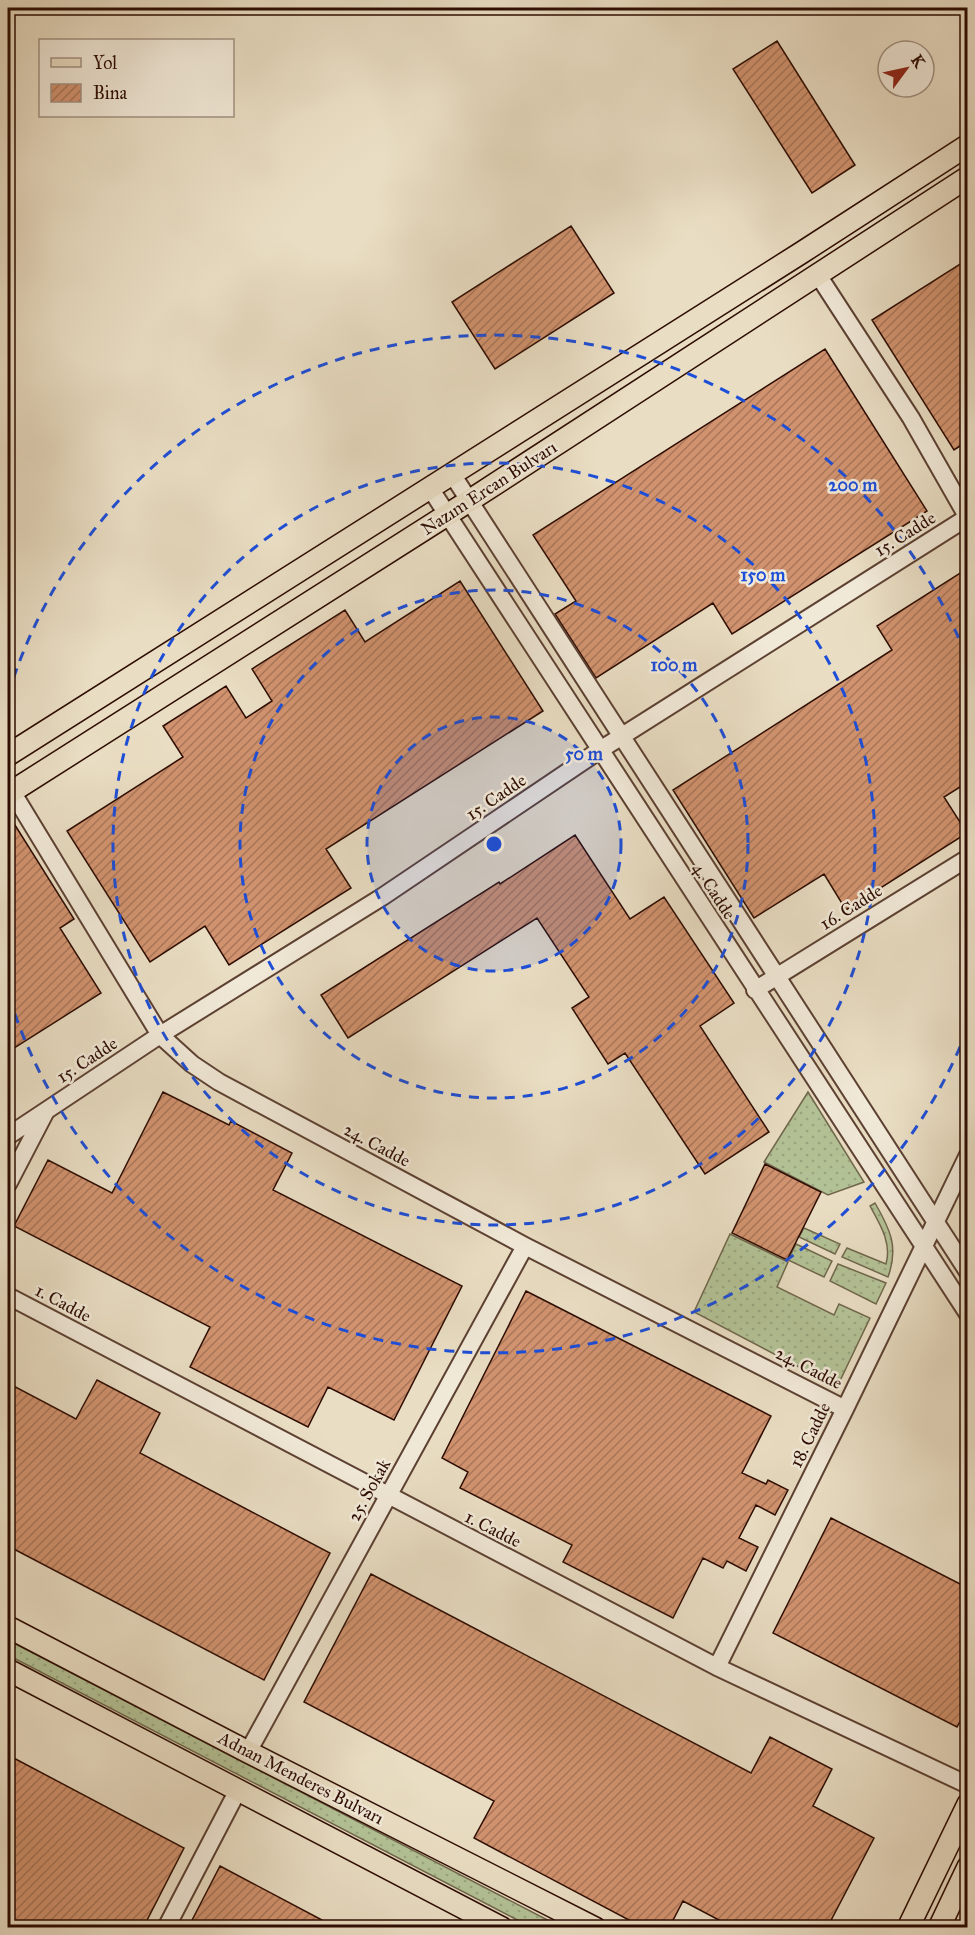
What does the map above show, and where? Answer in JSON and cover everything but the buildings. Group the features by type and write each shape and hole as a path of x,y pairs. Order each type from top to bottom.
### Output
{"main road":[{"name":"Nazım Ercan Bulvarı","path":"8,755 968,145"},
{"name":"Nazım Ercan Bulvarı","path":"9,790 469,501 968,177"},
{"name":"Adnan Menderes Bulvarı","path":"8,1627 595,1928"},
{"path":"8,1670 502,1928"},
{"path":"908,1928 968,1804"},
{"path":"939,1928 968,1867"}],"street":[{"path":"818,275 912,418 968,518"},
{"name":"4. Cadde","path":"452,474 968,1272"},
{"name":"4. Cadde","path":"430,488 754,990 968,1314"},
{"name":"15. Cadde","path":"8,1136 160,1035 382,897 600,750 968,518"},
{"name":"24. Cadde","path":"9,790 160,1035 192,1064 219,1082 525,1246 845,1409"},
{"name":"16. Cadde","path":"754,990 968,858"},
{"name":"15. Cadde","path":"8,1145 47,1110"},
{"name":"15. Cadde","path":"8,1184 47,1110"},
{"name":"18. Cadde","path":"717,1667 968,1155"},
{"name":"25. Sokak","path":"248,1752 525,1246"},
{"name":"1. Cadde","path":"8,1296 717,1667 968,1785"},
{"path":"166,1928 238,1790"}],"green space":[{"path":"808,1092 864,1182 828,1195 764,1162"},
{"path":"875,1203 889,1230 893,1247 888,1277 842,1257 847,1248 886,1264 886,1241 870,1206"},
{"path":"804,1228 840,1244 835,1254 799,1237"},
{"path":"730,1234 788,1262 777,1287 834,1315 839,1304 870,1318 837,1387 694,1312"},
{"path":"796,1244 832,1261 824,1277 788,1260"},
{"path":"838,1264 886,1283 876,1304 830,1281"},
{"path":"8,1640 561,1927 531,1927 8,1655"}]}
